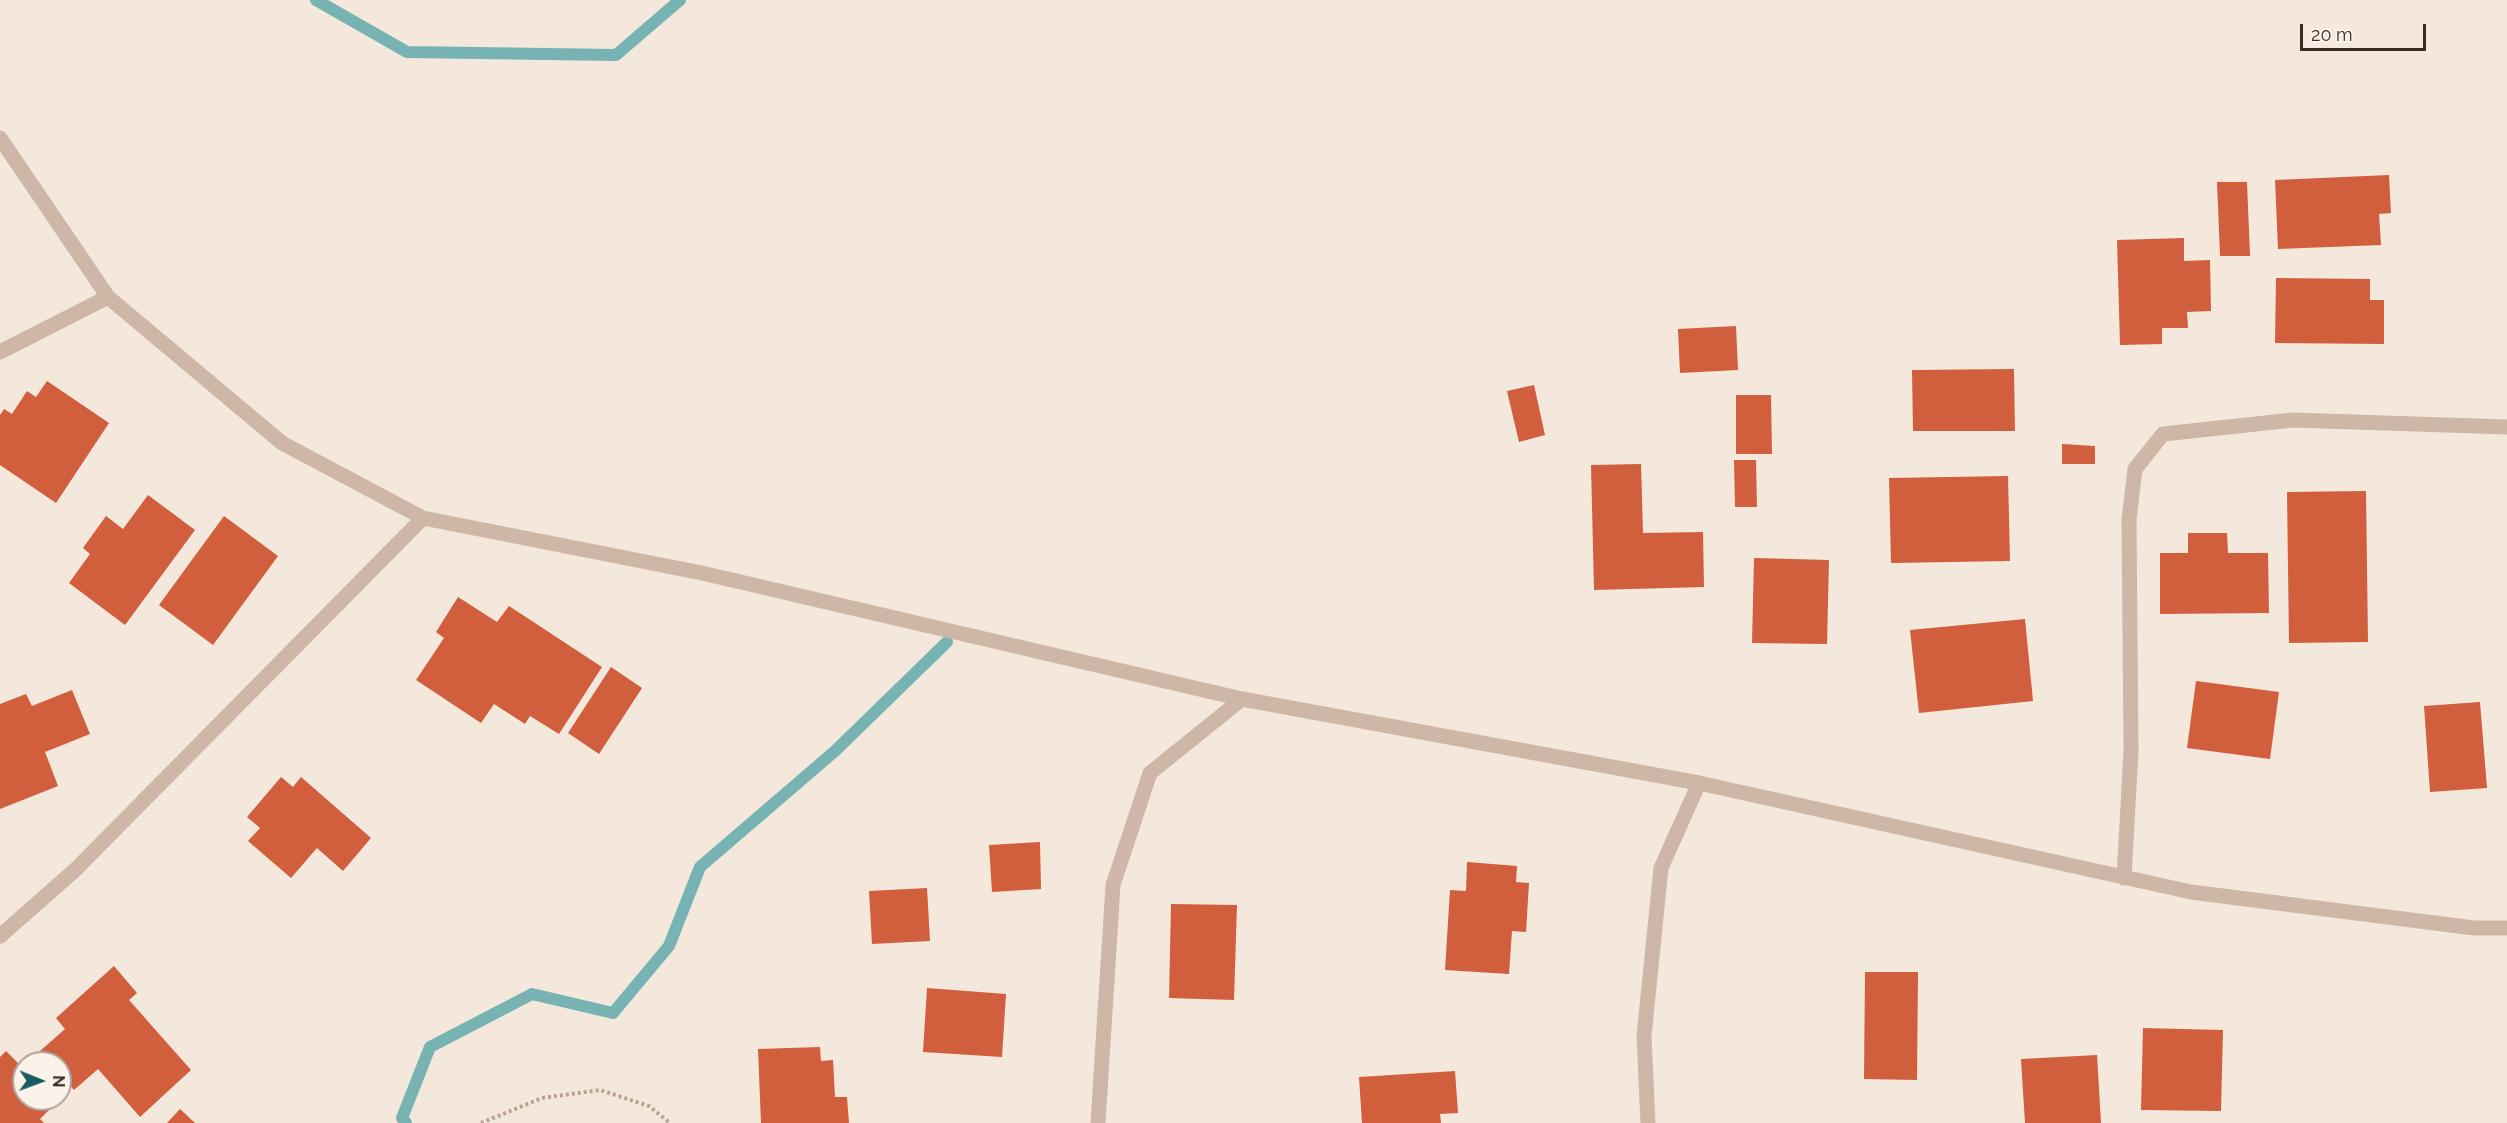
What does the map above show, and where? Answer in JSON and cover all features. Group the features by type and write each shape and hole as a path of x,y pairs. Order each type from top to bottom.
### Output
{"street":[{"path":"0,138 108,297 282,443 423,518 702,573 1242,699 1699,783 2191,892 2474,928 2507,928"},
{"path":"0,352 108,297"},
{"path":"2124,878 2131,751 2128,519 2135,469 2163,434 2293,420 2507,427"},
{"path":"0,936 75,870 423,518"},
{"path":"1098,1123 1113,885 1150,773 1242,699"},
{"path":"1648,1123 1644,1036 1661,868 1699,783"}],"path":[{"path":"481,1123 542,1098 600,1090 649,1106 670,1123"}],"building":[{"path":"2389,175 2391,213 2379,214 2381,245 2278,249 2275,180"},
{"path":"2217,182 2247,182 2250,256 2220,256"},
{"path":"2184,238 2184,261 2210,260 2211,311 2187,312 2188,328 2162,328 2162,344 2120,345 2117,240"},
{"path":"2276,278 2370,279 2370,300 2384,300 2384,344 2275,343"},
{"path":"1736,326 1738,370 1680,373 1678,329"},
{"path":"2014,369 2015,431 1913,431 1912,370"},
{"path":"47,381 109,423 56,503 0,465 0,415 4,409 12,414 27,391 36,397"},
{"path":"1534,385 1545,435 1519,442 1507,391"},
{"path":"1736,395 1771,395 1772,454 1736,454"},
{"path":"2062,444 2095,446 2095,464 2062,464"},
{"path":"1734,460 1756,460 1757,507 1735,507"},
{"path":"1641,464 1643,533 1703,532 1704,587 1594,590 1591,465"},
{"path":"2008,476 2010,561 1891,563 1889,478"},
{"path":"2366,491 2368,642 2289,643 2287,492"},
{"path":"148,495 195,530 125,625 69,583 90,554 83,548 106,516 123,529"},
{"path":"224,516 278,556 213,645 159,605"},
{"path":"2188,533 2227,533 2228,553 2268,553 2269,613 2160,614 2160,553 2188,553"},
{"path":"1754,558 1829,560 1827,644 1752,643"},
{"path":"458,597 497,622 509,606 602,667 559,734 530,716 525,724 494,704 481,723 416,680 444,638 436,632"},
{"path":"2025,619 2033,701 1919,713 1910,630"},
{"path":"611,667 642,688 599,754 568,733"},
{"path":"2196,681 2279,692 2270,759 2187,748"},
{"path":"72,690 90,734 45,752 58,786 0,809 0,704 26,694 32,706"},
{"path":"2480,702 2487,788 2430,792 2424,706"},
{"path":"281,777 293,787 301,777 371,838 343,871 317,848 291,878 248,841 260,828 247,817"},
{"path":"1040,842 1041,889 992,892 989,845"},
{"path":"1467,862 1517,866 1516,882 1529,883 1526,932 1512,931 1509,974 1445,970 1450,890 1466,891"},
{"path":"927,888 930,941 872,944 869,891"},
{"path":"1171,904 1237,905 1234,1000 1169,998"},
{"path":"114,966 137,993 129,1000 191,1070 140,1117 98,1069 74,1090 72,1088 72,1051 40,1051 65,1029 56,1018"},
{"path":"1865,972 1918,972 1917,1080 1864,1079"},
{"path":"927,988 1006,994 1002,1057 923,1052"},
{"path":"2143,1028 2223,1030 2221,1111 2141,1110"},
{"path":"820,1047 821,1061 833,1060 835,1097 847,1097 849,1123 761,1123 758,1049"},
{"path":"6,1051 12,1057 12,1111 48,1111 40,1119 44,1123 0,1123 0,1057"},
{"path":"2097,1055 2101,1123 2025,1123 2021,1059"},
{"path":"1455,1071 1458,1113 1440,1114 1441,1123 1362,1123 1359,1077"},
{"path":"180,1109 195,1123 167,1123"}],"waterway":[{"path":"316,0 407,52 616,55 680,0"},
{"path":"406,1123 402,1118 430,1047 532,994 613,1013 669,946 700,867 835,751 947,642"}]}
